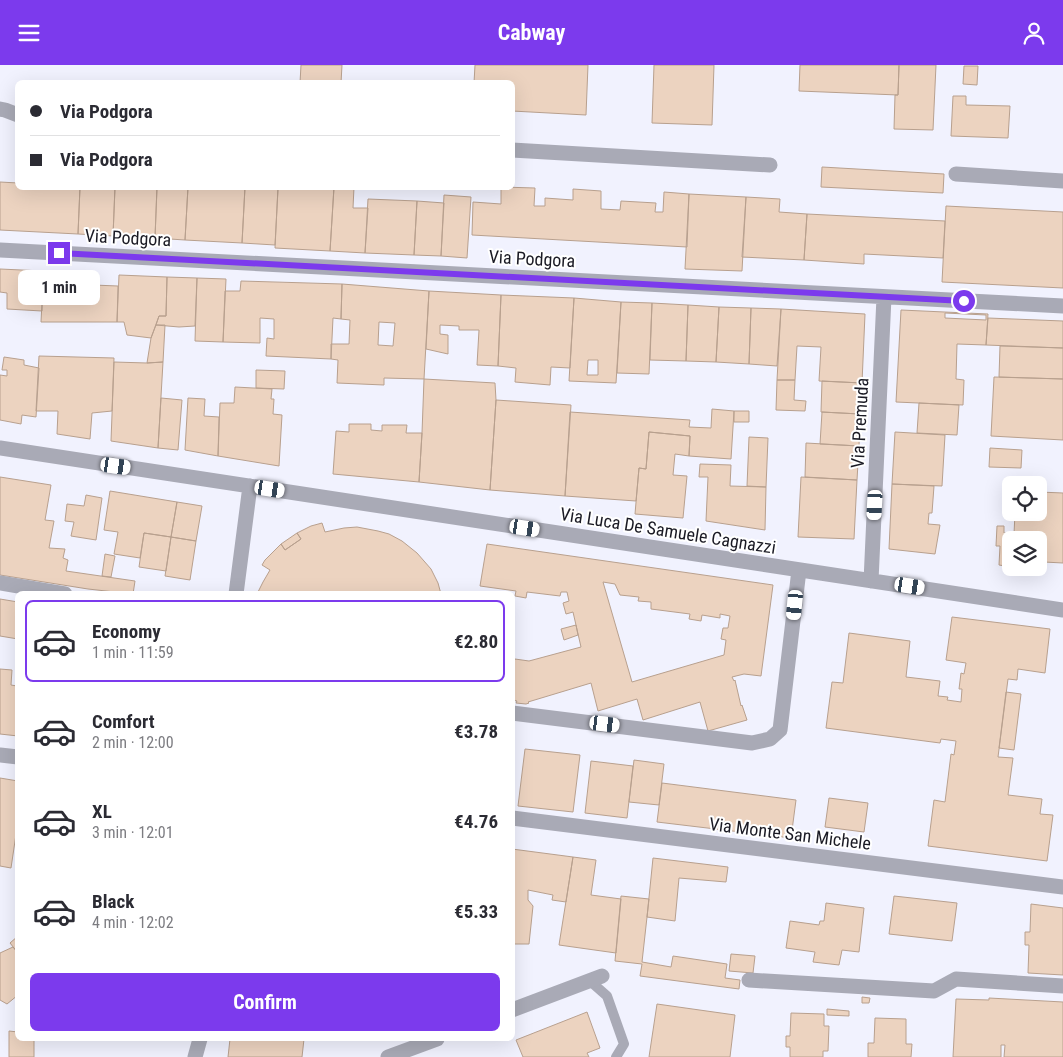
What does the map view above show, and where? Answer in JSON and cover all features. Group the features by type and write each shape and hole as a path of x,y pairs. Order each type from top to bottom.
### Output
{"street":[{"path":"0,109 15,114"},
{"path":"515,150 770,165"},
{"path":"956,175 1063,181"},
{"name":"Via Podgora","path":"0,250 1063,307"},
{"name":"Via Premuda","path":"871,581 884,297"},
{"name":"Via Luca De Samuele Cagnazzi","path":"0,448 1063,610"},
{"path":"236,591 250,486"},
{"path":"515,713 752,743 770,739 780,730 799,570"},
{"path":"0,583 47,591"},
{"path":"0,755 15,757"},
{"name":"Via Monte San Michele","path":"515,819 1063,887"},
{"path":"515,1009 596,979"},
{"path":"749,980 934,991 956,979 1063,986"},
{"path":"194,1057 200,1041"},
{"path":"388,1057 432,1041"}],"lane":[{"path":"596,979 607,996 624,1044 616,1057"}],"building":[{"path":"301,65 342,65 341,80 300,80"},
{"path":"475,65 588,65 586,115 515,111 515,80 474,80"},
{"path":"654,65 714,65 712,125 652,123"},
{"path":"800,65 899,65 898,95 799,91"},
{"path":"899,65 936,65 933,130 894,129 895,95 898,95"},
{"path":"964,66 978,66 977,85 963,84"},
{"path":"953,96 966,96 966,105 1010,106 1008,138 951,136"},
{"path":"822,167 944,174 943,193 821,187"},
{"path":"0,182 15,183 15,190 80,190 78,234 0,230"},
{"path":"515,187 535,188 534,206 545,206 545,198 573,200 573,189 601,191 601,209 620,210 621,201 656,203 655,212 663,212 664,192 689,194 687,247 472,235 473,202 501,204 501,190 515,190"},
{"path":"80,190 115,190 113,236 78,234"},
{"path":"115,190 157,190 155,238 113,236"},
{"path":"157,190 188,190 185,240 155,238"},
{"path":"188,190 245,190 242,243 185,240"},
{"path":"245,190 278,190 275,245 242,243"},
{"path":"278,190 334,190 330,251 275,248"},
{"path":"334,190 354,190 353,208 368,208 365,253 330,251"},
{"path":"689,194 746,197 742,271 685,269"},
{"path":"444,195 471,197 467,258 441,256"},
{"path":"746,197 780,199 779,212 807,214 804,260 742,257"},
{"path":"368,199 417,201 414,255 365,253"},
{"path":"417,201 444,203 441,256 414,255"},
{"path":"946,206 1063,212 1063,288 942,282"},
{"path":"807,214 945,221 943,258 864,254 864,264 804,260"},
{"path":"0,269 43,271 42,311 7,309 7,293 0,292"},
{"path":"81,273 92,274 91,281 81,280"},
{"path":"119,275 167,277 166,316 159,316 151,338 127,335 124,322 117,322"},
{"path":"167,277 197,278 195,326 156,325 159,316 166,316"},
{"path":"197,278 226,279 223,342 195,341"},
{"path":"241,281 342,284 341,319 333,318 331,359 266,356 267,338 274,339 274,319 260,318 260,343 223,342 225,291 240,291"},
{"path":"43,283 118,286 117,322 41,322"},
{"path":"342,284 429,291 424,379 384,378 384,385 337,383 338,360 331,359 331,344 349,344 350,320 341,319","holes":["379,322 395,323 393,346 378,345"]},
{"path":"429,291 501,295 498,366 477,365 479,330 459,330 459,326 440,325 440,334 448,335 448,354 426,349"},
{"path":"501,295 574,298 570,368 551,367 550,385 515,382 516,368 498,366"},
{"path":"574,298 621,302 616,383 569,381","holes":["588,360 598,360 598,375 587,375"]},
{"path":"621,302 652,303 649,374 617,373"},
{"path":"652,303 688,305 686,361 650,360"},
{"path":"688,305 719,307 716,362 686,361"},
{"path":"719,307 751,308 749,364 716,362"},
{"path":"751,308 781,309 777,366 749,364"},
{"path":"781,309 865,314 862,383 819,381 821,347 797,346 795,380 777,380"},
{"path":"901,310 988,314 986,345 957,344 956,379 964,380 963,405 896,402"},
{"path":"945,313 986,315 986,320 945,318"},
{"path":"988,318 1063,321 1063,348 986,345"},
{"path":"156,325 165,325 163,362 147,363 151,338"},
{"path":"1000,346 1063,348 1063,379 999,377"},
{"path":"39,356 114,358 112,411 92,413 90,439 57,434 58,411 36,411"},
{"path":"4,357 24,360 24,365 39,368 36,417 22,415 21,424 0,420 0,375 7,376 7,370 2,370"},
{"path":"114,362 163,362 158,448 111,441"},
{"path":"256,370 285,371 284,389 256,388"},
{"path":"994,377 1063,379 1063,440 991,436"},
{"path":"424,379 495,383 496,400 490,490 419,482"},
{"path":"777,380 795,380 794,400 806,401 805,411 776,410"},
{"path":"822,381 862,383 860,414 821,412"},
{"path":"235,387 272,389 271,399 274,399 273,414 282,415 279,466 218,456 220,403 234,403"},
{"path":"161,398 182,400 178,450 158,448"},
{"path":"188,398 205,399 204,416 219,417 218,456 185,450"},
{"path":"496,400 571,405 565,496 490,490"},
{"path":"919,403 959,405 957,435 917,433"},
{"path":"712,409 734,411 731,459 689,456 690,436 649,432 646,469 639,468 636,501 565,496 570,412 690,420 689,427 711,428"},
{"path":"734,411 749,411 749,422 734,422"},
{"path":"822,412 860,414 859,446 820,444"},
{"path":"349,424 371,424 371,430 382,431 382,425 407,425 406,433 422,433 419,482 333,474 336,431 349,432"},
{"path":"649,432 690,436 689,456 675,454 673,475 687,476 683,518 635,514 639,468 646,469"},
{"path":"895,432 945,435 942,486 892,484"},
{"path":"749,437 768,438 766,487 747,486"},
{"path":"806,443 859,446 857,480 805,477"},
{"path":"990,448 1022,450 1021,468 989,467"},
{"path":"700,464 731,465 730,486 766,487 765,530 706,521 708,477 699,477"},
{"path":"0,477 51,485 45,520 54,521 49,548 65,549 63,558 68,560 66,571 135,581 133,591 106,591 0,575"},
{"path":"801,477 857,480 854,539 798,537"},
{"path":"892,484 934,486 932,513 929,513 928,524 940,525 935,554 889,549"},
{"path":"110,491 177,502 171,537 144,533 140,558 114,554 118,532 104,530"},
{"path":"1047,492 1063,493 1063,563 1047,562 1047,531 1014,531 1015,521 1047,521"},
{"path":"86,495 102,498 96,540 71,536 74,522 65,521 67,504 84,506"},
{"path":"177,502 202,506 196,541 171,537"},
{"path":"322,523 325,532 357,527 389,534 402,541 417,553 431,569 440,591 258,591 270,570 262,565 265,560 281,544 285,550 301,539 297,533"},
{"path":"997,526 1004,526 1004,531 1002,531 1002,566 999,565 1000,546 996,546"},
{"path":"144,533 171,537 166,571 139,567"},
{"path":"297,533 301,539 285,550 281,544"},
{"path":"171,537 196,541 190,580 165,576"},
{"path":"487,544 773,585 761,676 744,674 732,677 735,680 741,706 747,720 708,731 700,702 643,720 637,699 598,711 591,683 526,704 516,703 515,659 529,661 581,647 573,612 566,614 563,603 569,601 567,592 561,592 560,596 527,592 526,598 515,596 516,591 480,586","holes":["603,582 615,584 620,595 639,597 638,601 651,602 651,609 690,614 689,619 701,621 702,615 720,618 720,614 730,616 728,628 723,628 721,639 726,640 724,655 632,682"]},
{"path":"105,554 115,556 111,577 102,576"},
{"path":"0,599 15,602 15,638 0,636"},
{"path":"952,617 1050,629 1045,673 1018,669 1017,680 1008,679 998,757 1013,758 1008,795 1042,799 1040,814 1053,815 1047,861 928,846 934,800 945,802 951,754 954,755 956,741 941,739 940,743 826,728 832,682 843,683 849,633 910,641 906,677 940,681 938,696 948,697 947,700 961,702 962,689 959,689 961,673 964,674 966,663 946,660"},
{"path":"576,625 578,635 564,640 561,629"},
{"path":"0,669 12,670 11,685 15,686 15,736 0,734"},
{"path":"1006,692 1021,694 1014,750 999,748"},
{"path":"525,749 580,755 573,812 518,806"},
{"path":"634,760 664,764 659,805 629,802"},
{"path":"591,761 633,766 627,818 585,813"},
{"path":"0,778 15,780 15,841 11,868 0,866"},
{"path":"662,783 796,800 791,838 657,822"},
{"path":"829,798 868,803 864,832 825,827"},
{"path":"515,849 573,857 566,902 552,900 553,895 528,890 528,900 533,906 529,944 515,944"},
{"path":"573,857 596,860 591,895 621,899 616,953 559,945"},
{"path":"653,858 728,867 726,882 679,878 675,921 647,917"},
{"path":"621,896 649,899 642,962 671,967 673,956 727,964 725,978 740,980 739,989 640,976 642,964 615,961"},
{"path":"894,896 957,903 952,941 889,934"},
{"path":"826,903 864,908 859,952 842,950 839,965 813,962 815,952 786,948 790,921 819,925 820,921 824,921"},
{"path":"1031,904 1063,908 1063,975 1028,973 1029,945 1025,945 1025,932 1030,932"},
{"path":"15,939 15,949 10,943"},
{"path":"13,947 15,949 15,997 7,1004 0,1000 0,953"},
{"path":"731,954 755,956 753,973 729,971"},
{"path":"862,997 870,998 869,1003 862,1003"},
{"path":"989,998 1063,1002 1063,1057 1004,1057 1005,1045 1001,1045 1001,1057 953,1057 956,999 989,1000"},
{"path":"657,1004 735,1015 730,1057 649,1057"},
{"path":"827,1009 849,1011 849,1016 827,1015"},
{"path":"587,1012 600,1048 587,1053 589,1057 523,1057 516,1040"},
{"path":"791,1013 824,1014 824,1026 829,1026 828,1051 823,1051 823,1057 790,1057 790,1047 786,1047 786,1036 790,1036"},
{"path":"875,1018 906,1019 906,1044 912,1044 911,1057 868,1057 868,1043 874,1043"},
{"path":"9,1031 15,1032 15,1041 34,1041 34,1057 9,1057"},
{"path":"230,1041 304,1041 302,1057 228,1057"}],"route":[{"path":"59,253 964,301"}]}
